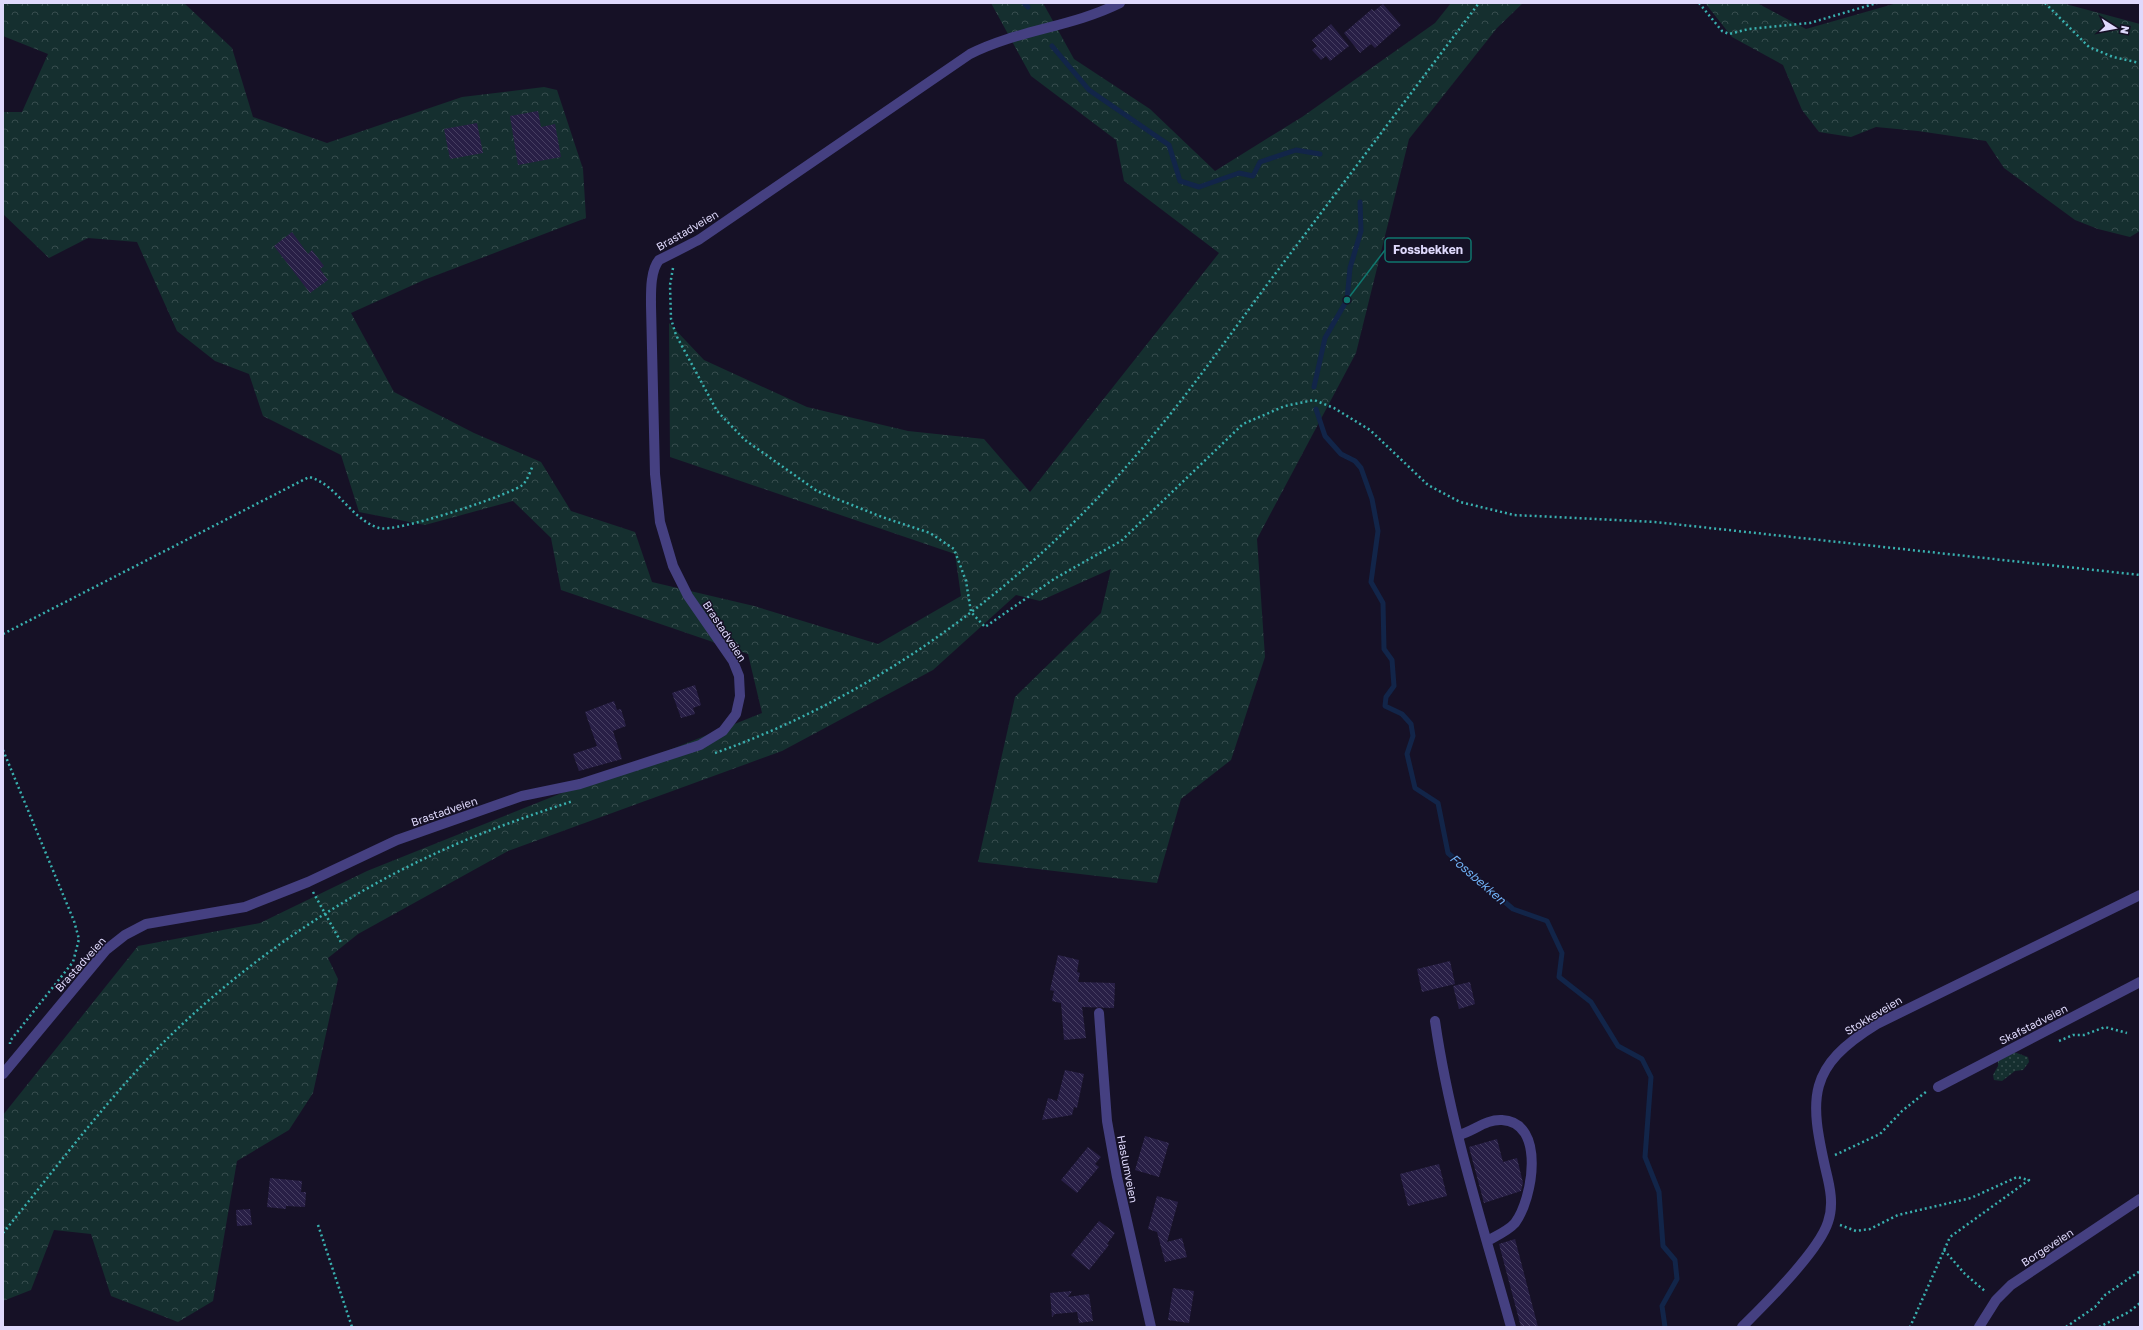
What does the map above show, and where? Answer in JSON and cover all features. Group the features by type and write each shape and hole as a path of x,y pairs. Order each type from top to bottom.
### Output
{"street":[{"name":"Brastadveien","path":"5,1071 106,950 125,935 146,924 245,907 308,882 397,840 522,796 580,784 700,745 723,731 736,714 740,696 739,676 733,661 688,596 673,566 660,522 655,474 651,306 653,280 660,260 676,253 721,225 836,144 970,54 997,41 1072,22 1120,3"},
{"name":"Stokkeveien","path":"1742,1327 1810,1252 1828,1222 1831,1198 1816,1124 1816,1094 1821,1076 1830,1061 1843,1048 1871,1028 1916,1004 2140,895"},
{"name":"Skafstadveien","path":"1938,1087 2140,982"},
{"name":"Haslumveien","path":"1100,1014 1107,1121 1117,1177 1151,1327"},
{"path":"1435,1021 1440,1054 1463,1157 1511,1327"},
{"path":"1459,1135 1491,1121 1501,1120 1516,1123 1521,1128 1528,1140 1532,1173 1521,1212 1511,1227 1487,1241"},
{"name":"Borgeveien","path":"1979,1327 1996,1300 2011,1285 2140,1199"}],"path":[{"path":"710,755 790,723 862,685 932,641 971,612 1015,576 1073,524 1150,440 1479,3"},
{"path":"1699,3 1722,31 1729,34 1749,29 1810,23 1877,3"},
{"path":"2045,3 2089,47 2113,57 2140,63"},
{"path":"676,253 670,285 671,319 676,335 717,411 745,440 817,490 882,517 930,533 954,549 966,581 971,612 985,626 1054,579 1121,541 1243,424 1285,406 1314,400 1334,408 1370,430 1428,485 1460,502 1514,515 1655,522 2140,575"},
{"path":"3,634 308,477 320,480 366,522 380,528 402,526 492,500 522,485 526,481 533,466"},
{"path":"3,750 74,921 78,939 73,962 10,1041 5,1071"},
{"path":"3,1233 124,1085 157,1049 227,986 276,949 345,902 429,856 510,823 579,799"},
{"path":"313,892 342,944"},
{"path":"2052,1044 2073,1035 2084,1035 2105,1027 2127,1034"},
{"path":"1823,1159 1880,1134 1902,1111 1934,1085 1938,1087"},
{"path":"1828,1222 1856,1231 1870,1229 1898,1214 1971,1198 2017,1177 2029,1180 1950,1237 1910,1327"},
{"path":"318,1225 352,1327"},
{"path":"1944,1250 1977,1285 1996,1300"},
{"path":"2066,1327 2095,1307 2105,1295 2140,1271"},
{"path":"2100,1327 2129,1312 2140,1303"}],"green space":[{"path":"3,3 184,3 232,48 253,117 327,143 462,97 544,87 557,90 583,169 586,218 424,280 351,313 394,392 474,433 541,462 571,511 635,532 652,582 754,606 878,644 961,596 955,554 670,457 669,323 704,360 807,407 908,431 984,439 1030,492 1219,253 1124,181 1116,140 1031,76 991,3 1043,3 1074,59 1150,109 1215,171 1302,117 1435,23 1451,3 1523,3 1497,28 1409,139 1356,353 1257,539 1265,657 1231,760 1181,799 1157,883 978,862 1015,697 1101,613 1111,569 1040,601 1016,595 933,670 782,751 508,851 358,934 328,958 338,979 313,1093 289,1130 237,1161 213,1301 178,1322 111,1296 91,1234 54,1230 31,1290 3,1301 3,1115 138,946 260,923 367,871 762,713 748,654 561,590 551,538 513,501 425,525 359,512 341,455 263,416 249,374 215,361 177,331 137,242 88,238 49,258 3,214 3,112 22,112 48,54 3,36"},
{"path":"1705,3 1757,3 1806,29 1897,3 2062,3 2140,24 2140,231 2130,237 2098,229 2075,220 2004,168 1986,141 1918,131 1876,127 1851,137 1819,132 1802,110 1783,65 1732,37"},
{"path":"2014,1052 2028,1057 2029,1062 2023,1070 2015,1071 2002,1081 1994,1080 1993,1075 1998,1066 1998,1061"}],"building":[{"path":"1383,4 1401,25 1375,48 1371,44 1360,53 1344,33 1372,9 1374,11"},
{"path":"1331,24 1349,46 1330,61 1326,56 1321,60 1312,50 1317,46 1312,40"},
{"path":"538,111 541,127 555,124 561,157 518,165 510,116"},
{"path":"477,123 483,153 450,159 444,129"},
{"path":"292,232 308,254 312,250 324,266 320,269 328,280 310,293 274,246"},
{"path":"695,685 701,705 693,708 695,714 681,718 672,693"},
{"path":"614,701 617,710 621,709 626,726 613,731 622,759 579,771 573,754 597,746 585,712"},
{"path":"1058,955 1079,960 1077,972 1080,973 1078,982 1115,983 1114,1008 1082,1007 1086,1038 1064,1040 1061,1003 1052,1001 1054,991 1050,990"},
{"path":"1450,961 1455,984 1422,992 1417,969"},
{"path":"1470,982 1475,1004 1459,1009 1453,986"},
{"path":"1065,1070 1084,1074 1077,1108 1074,1107 1072,1115 1042,1120 1048,1098 1057,1101"},
{"path":"1145,1136 1169,1143 1159,1177 1135,1170"},
{"path":"1497,1139 1503,1162 1517,1158 1523,1183 1521,1191 1484,1203 1469,1147"},
{"path":"1088,1147 1101,1157 1095,1164 1099,1167 1077,1193 1061,1180"},
{"path":"1439,1164 1447,1196 1408,1206 1400,1174"},
{"path":"270,1178 302,1181 301,1192 306,1192 305,1207 286,1206 286,1209 267,1207"},
{"path":"1157,1196 1178,1202 1167,1242 1182,1238 1187,1257 1165,1262 1157,1232 1148,1229"},
{"path":"250,1209 252,1225 237,1226 236,1210"},
{"path":"1099,1221 1115,1233 1107,1244 1109,1245 1089,1270 1071,1255"},
{"path":"1515,1239 1538,1327 1521,1327 1499,1244"},
{"path":"1173,1288 1194,1291 1189,1323 1168,1320"},
{"path":"1072,1291 1068,1297 1089,1294 1093,1321 1079,1323 1077,1312 1055,1314 1052,1317 1050,1293"}],"waterway":[{"name":"Fossbekken","path":"1024,3 1028,7"},
{"name":"Fossbekken","path":"1052,46 1089,90 1169,145 1180,181 1199,187 1239,173 1253,176 1260,162 1296,150 1320,154"},
{"name":"Fossbekken","path":"1314,387 1325,338 1347,300 1350,268 1361,231 1360,202"},
{"name":"Fossbekken","path":"1316,409 1325,436 1341,454 1355,461 1361,468 1372,499 1378,531 1371,582 1383,603 1384,649 1392,660 1394,686 1386,697 1385,706 1402,714 1411,724 1413,736 1407,754 1415,788 1438,803 1448,853 1513,909 1547,921 1562,953 1559,977 1591,1002 1618,1046 1642,1059 1651,1077 1645,1157 1659,1192 1663,1246 1675,1260 1677,1279 1662,1306 1665,1327"}],"place":[{"name":"Fossbekken","path":"1347,300"}]}
